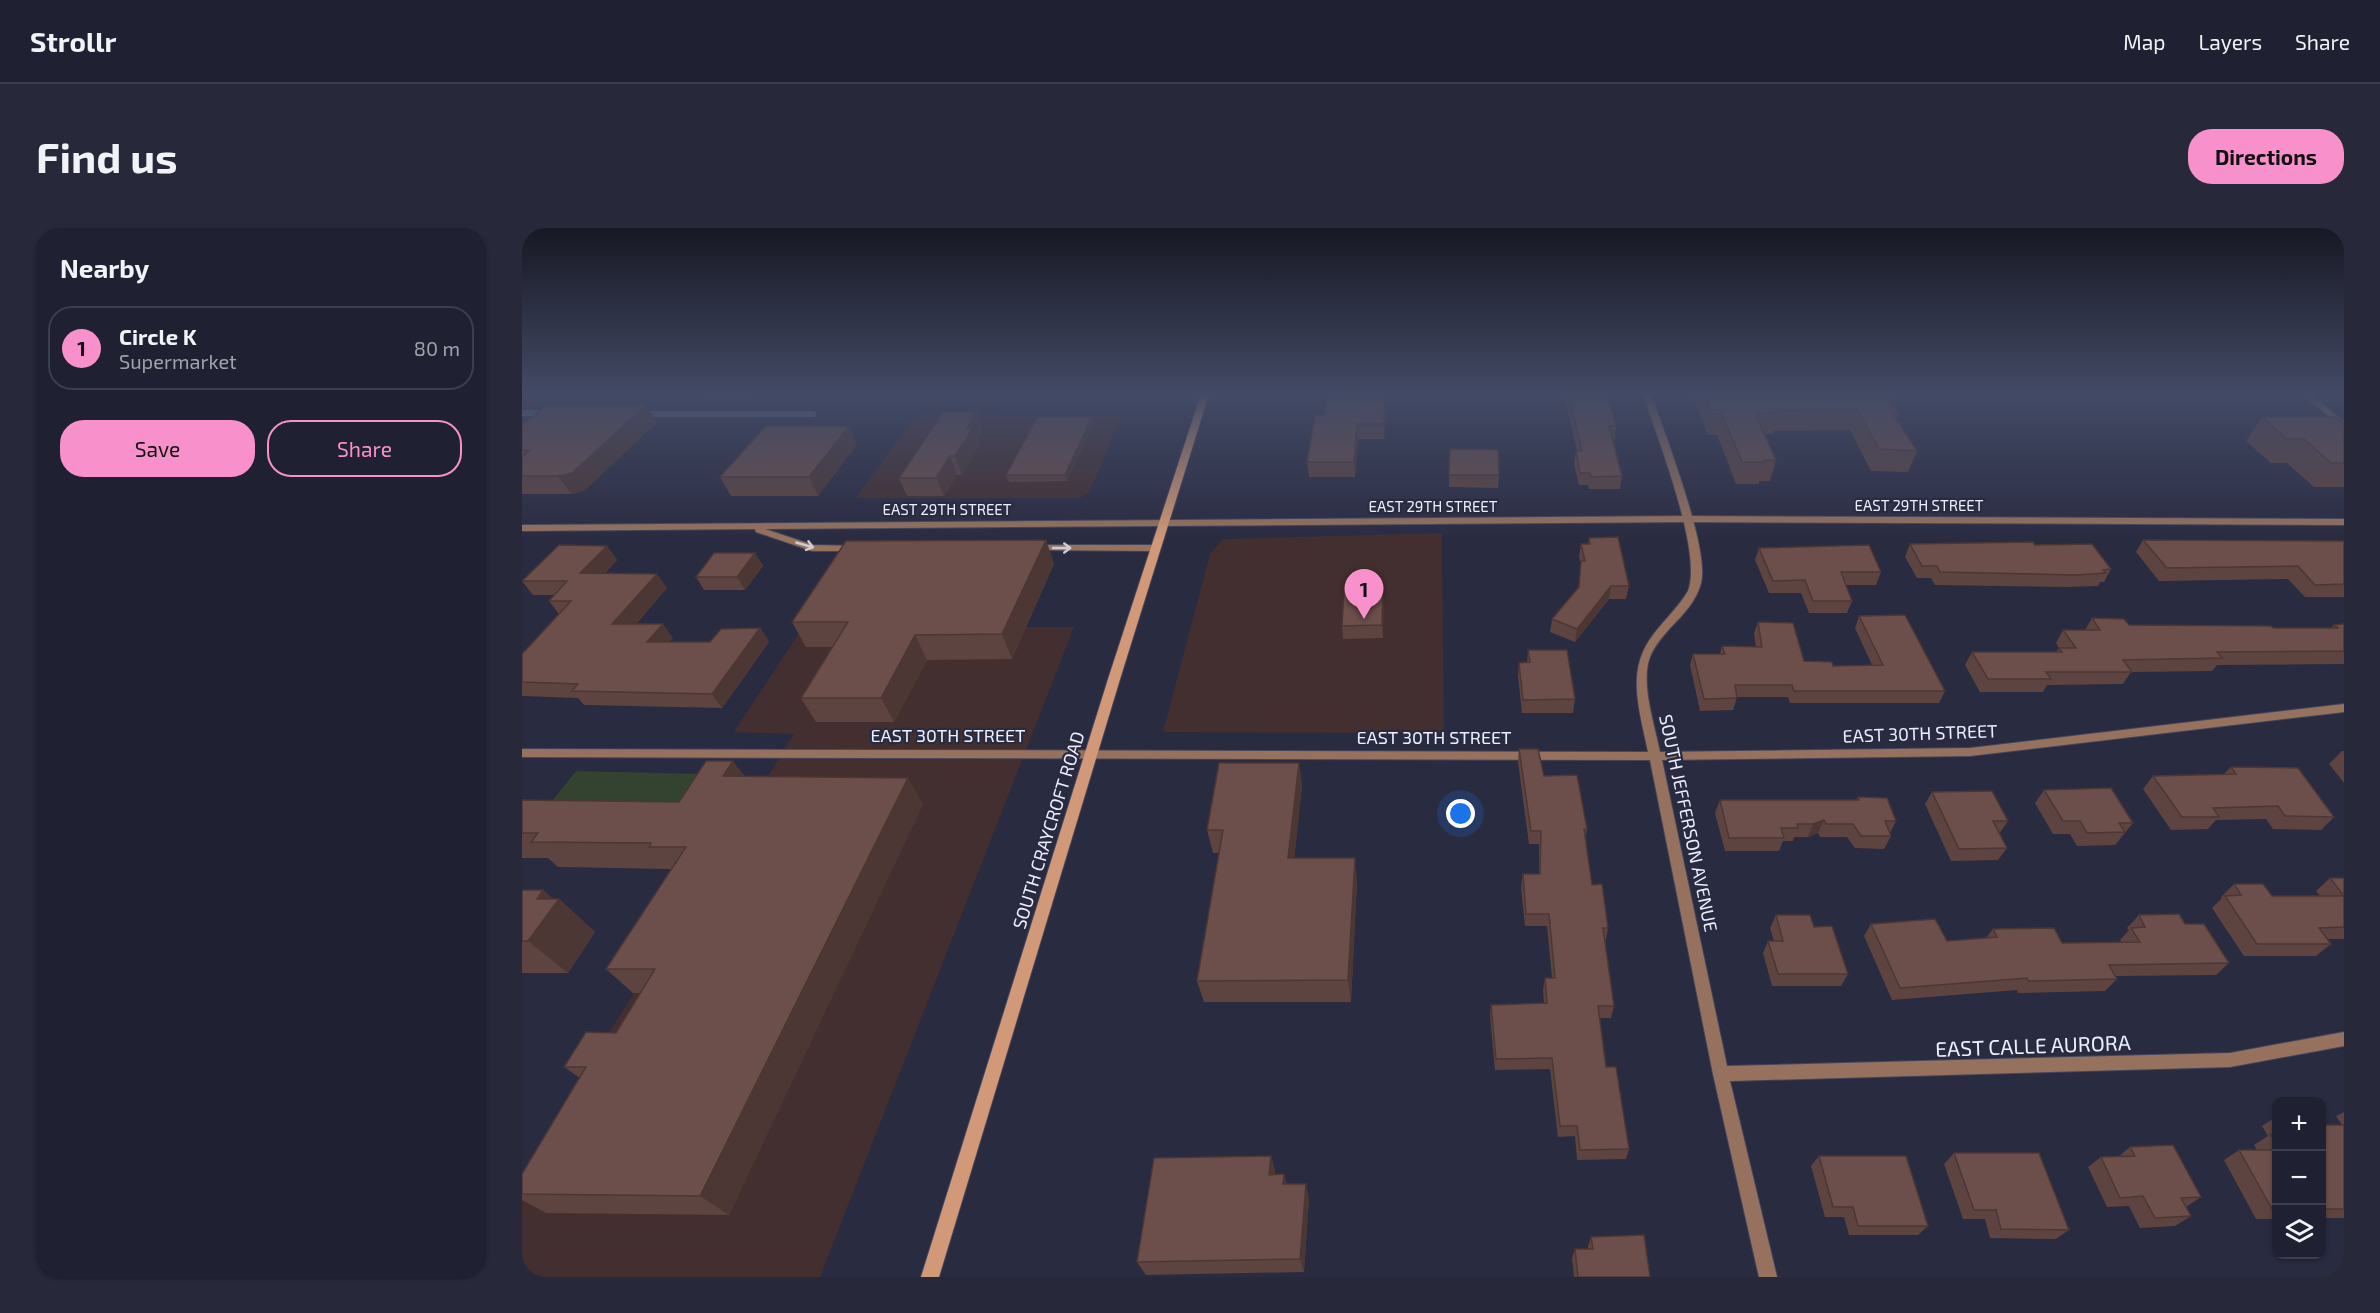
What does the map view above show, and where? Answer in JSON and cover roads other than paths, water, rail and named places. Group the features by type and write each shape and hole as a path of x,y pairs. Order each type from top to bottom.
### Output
{"main road":[{"name":"SOUTH CRAYCROFT ROAD","path":"930,1277 1188,443"}],"street":[{"name":"SOUTH JEFFERSON AVENUE","path":"1662,443 1695,550 1697,580 1690,597 1661,630 1644,658 1643,698 1721,1074 1768,1277"},
{"name":"EAST 29TH STREET","path":"522,528 1685,519 2344,522"},
{"path":"749,526 812,548 869,548"},
{"path":"1022,548 1155,548"},
{"name":"EAST 30TH STREET","path":"522,753 1656,756 1970,752 2344,708"},
{"name":"EAST CALLE AURORA","path":"1721,1074 2230,1060 2344,1039"}],"place":[{"name":"Circle K","path":"1364,619"}]}
